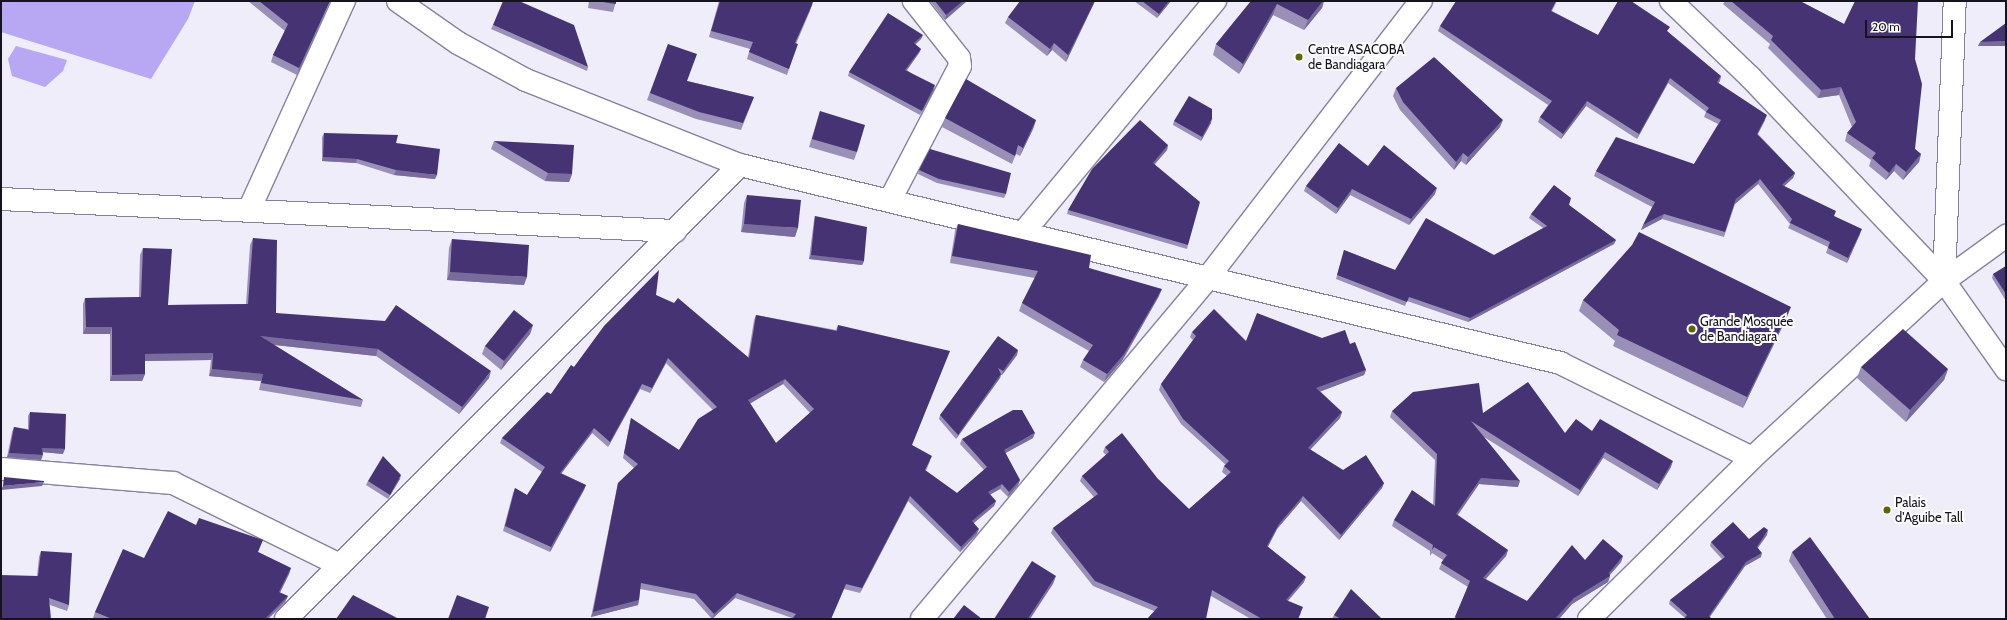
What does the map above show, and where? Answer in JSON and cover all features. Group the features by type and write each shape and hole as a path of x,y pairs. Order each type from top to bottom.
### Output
{"street":[{"path":"249,210 344,1"},
{"path":"398,1 458,43 526,80 740,165 890,200 1206,280 1560,363 1752,458"},
{"path":"890,200 960,66 959,58 914,1"},
{"path":"1022,234 1215,1"},
{"path":"922,619 1206,280 1421,1"},
{"path":"1671,1 1750,78 1944,281 2006,369"},
{"path":"1944,281 1955,1"},
{"path":"286,619 740,165"},
{"path":"1,199 674,230"},
{"path":"1589,619 1752,458 1944,281 2006,236"},
{"path":"1,469 174,484 340,566"}],"shaded area":[{"path":"1,1 195,1 188,19 151,79 1,32"},
{"path":"16,46 67,60 63,71 45,87 12,76 8,59"}],"building":[{"path":"259,1 330,1 299,68 273,55 288,24"},
{"path":"503,1 519,1 574,25 588,67 493,25"},
{"path":"596,1 616,1 616,4"},
{"path":"720,1 813,1 795,43 798,44 789,69 749,52 753,42 711,31"},
{"path":"935,1 963,1 946,15"},
{"path":"1020,1 1095,1 1068,55 1054,43 1050,49 1008,17"},
{"path":"1142,1 1169,1 1159,14"},
{"path":"1251,1 1323,1 1308,20 1277,4 1243,64 1216,44"},
{"path":"1456,1 1556,1 1551,11 1598,35 1618,1 1631,1 1670,27 1667,31 1721,76 1717,82 1767,115 1757,134 1795,173 1782,185 1836,211 1834,216 1862,229 1848,258 1828,248 1830,242 1790,223 1792,219 1760,179 1736,199 1725,232 1664,214 1643,225 1655,202 1596,171 1616,137 1694,164 1721,120 1706,112 1709,108 1670,78 1639,134 1587,101 1563,134 1540,117 1552,101 1440,26"},
{"path":"1731,1 1800,1 1844,24 1855,1 1918,1 1915,59 1922,84 1915,149 1921,154 1906,172 1896,164 1889,173 1872,158 1876,153 1847,133 1856,122 1841,87 1821,90 1771,40 1773,36"},
{"path":"888,13 923,35 914,43 921,49 905,70 935,85 922,111 849,72"},
{"path":"2006,23 2006,41 1980,42"},
{"path":"668,44 697,54 687,81 754,97 743,123 699,112 650,93"},
{"path":"1434,57 1503,120 1468,157 1463,153 1456,162 1403,102 1396,88"},
{"path":"966,79 1036,120 1023,148 1018,145 1015,156 945,118"},
{"path":"1189,96 1212,109 1212,119 1202,137 1174,121"},
{"path":"820,111 865,125 857,152 812,139"},
{"path":"1140,120 1168,145 1153,163 1200,202 1188,245 1068,210 1092,169"},
{"path":"324,133 398,135 396,143 440,149 437,175 396,170 357,159 323,157"},
{"path":"494,141 574,145 572,174 548,173"},
{"path":"1339,143 1368,166 1384,145 1437,188 1411,219 1352,189 1338,208 1306,186"},
{"path":"930,149 1011,173 1006,194 939,179 919,170"},
{"path":"1554,185 1571,198 1569,205 1616,240 1470,318 1409,297 1407,302 1337,275 1344,250 1395,270 1426,218 1494,255 1547,226 1531,214"},
{"path":"747,195 801,200 798,228 744,224"},
{"path":"815,216 867,227 864,261 811,255"},
{"path":"958,224 1091,255 1089,268 1162,289 1124,354 1107,374 1083,360 1093,345 1022,303 1038,271 952,256"},
{"path":"1639,232 1791,307 1747,397 1617,335 1619,330 1583,300 1632,245"},
{"path":"253,238 277,240 276,313 385,321 396,305 491,371 462,407 378,349 260,336 363,400 261,383 263,374 212,369 213,353 145,354 145,374 112,375 112,327 86,327 85,298 141,297 143,248 172,249 168,305 248,304"},
{"path":"452,239 529,245 527,277 450,272"},
{"path":"2006,266 2006,294 1993,274"},
{"path":"659,270 656,295 674,303 678,298 749,358 756,315 837,331 838,325 950,351 912,445 932,456 925,470 957,493 987,467 962,439 1013,410 1022,410 1035,433 1004,450 1020,480 1009,492 1002,484 988,492 996,501 972,521 979,529 961,547 910,496 862,588 846,584 831,619 792,619 796,614 737,593 714,614 696,594 641,583 639,600 593,612 618,483 638,464 624,453 631,418 679,450 698,419 717,407 668,358 652,388 642,384 610,442 594,428 560,473 586,485 551,547 505,526 515,488 527,495 545,467 502,438 547,392 551,394 571,365 574,367 604,326","holes":["785,379 814,409 776,443 748,400"]},
{"path":"1214,309 1246,341 1257,313 1322,338 1345,330 1350,344 1355,342 1366,370 1316,388 1342,412 1308,448 1343,470 1366,455 1384,483 1341,535 1303,496 1279,524 1267,546 1306,577 1286,600 1303,607 1298,619 1262,619 1212,590 1206,619 1147,619 1158,607 1095,581 1053,528 1098,494 1082,476 1109,452 1105,447 1122,433 1158,479 1189,509 1231,472 1224,466 1229,461 1183,419 1161,384 1196,336 1192,332"},
{"path":"514,310 533,325 504,361 485,346"},
{"path":"1903,329 1948,369 1910,410 1861,367"},
{"path":"998,336 1018,350 1003,371 998,368 1001,374 958,435 940,415"},
{"path":"1528,382 1565,433 1576,419 1592,431 1600,419 1673,461 1659,484 1605,452 1580,490 1471,421 1520,481 1481,478 1456,514 1508,550 1483,578 1527,601 1572,545 1585,560 1603,539 1623,556 1609,573 1610,576 1574,598 1555,619 1458,619 1455,617 1470,581 1441,563 1447,555 1434,547 1432,550 1433,545 1394,520 1412,490 1435,506 1437,454 1392,411 1413,392 1479,383 1483,413"},
{"path":"30,412 66,414 65,449 42,448 43,455 9,453 14,427 29,430"},
{"path":"383,456 401,475 390,495 368,481"},
{"path":"4,477 44,481 44,482 3,486"},
{"path":"168,511 196,525 199,518 263,540 258,552 291,568 279,592 288,596 265,619 112,619 95,612 123,549 144,558"},
{"path":"1733,522 1749,539 1764,527 1768,530 1757,547 1762,553 1746,562 1709,616 1712,619 1684,619 1687,615 1670,600 1725,557 1711,542"},
{"path":"1810,537 1870,619 1835,619 1792,552"},
{"path":"41,551 72,553 69,605 49,598 51,619 1,619 1,575 38,576"},
{"path":"1032,561 1056,576 1028,619 994,619"},
{"path":"1351,589 1382,619 1341,619 1334,615"},
{"path":"353,595 399,619 336,619"},
{"path":"457,595 489,607 485,619 448,619"},
{"path":"964,605 982,619 953,619"}],"place":[{"name":"Centre ASACOBA de Bandiagara","path":"1299,57"},
{"name":"Grande Mosquée de Bandiagara","path":"1692,329"},
{"name":"Palais d'Aguibe Tall","path":"1887,510"}]}
